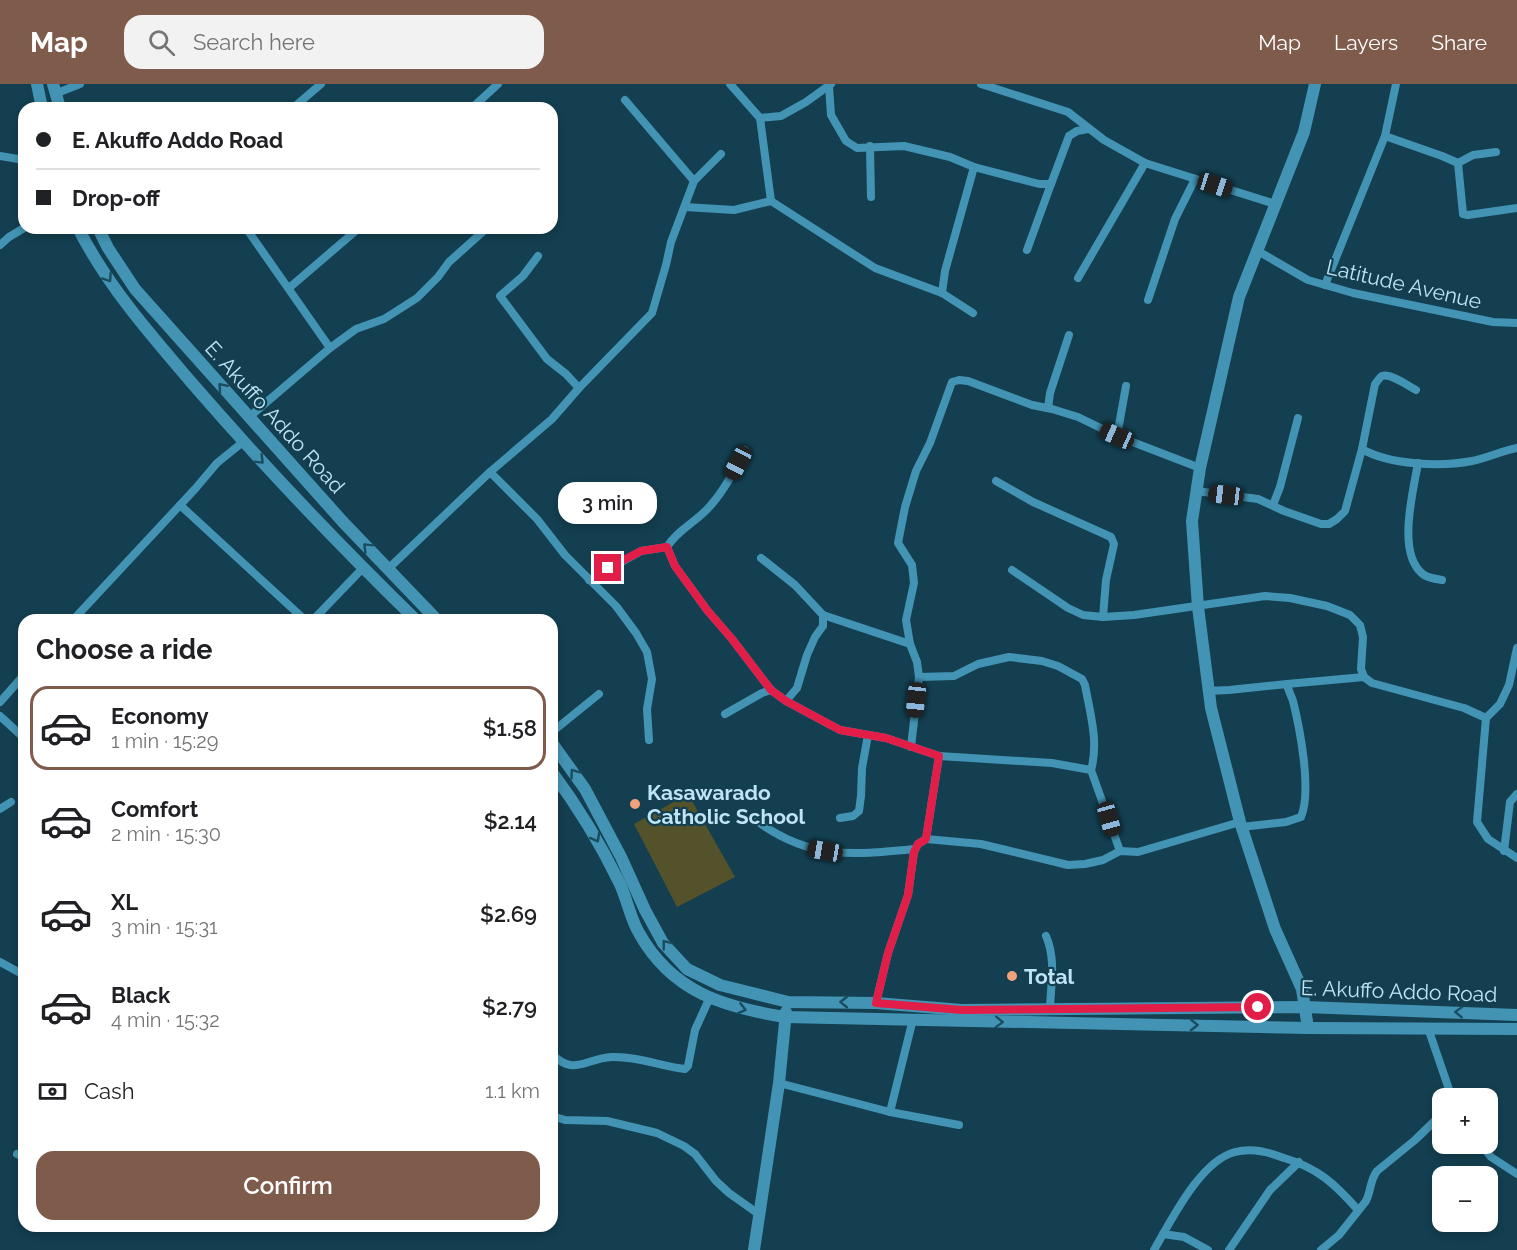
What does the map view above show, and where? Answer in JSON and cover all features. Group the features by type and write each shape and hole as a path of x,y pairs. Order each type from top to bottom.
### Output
{"main road":[{"path":"37,84 41,102"},
{"path":"1308,1028 1302,989 1275,929 1241,825 1207,691 1192,543 1192,521 1200,468 1239,297 1304,132 1315,84"},
{"name":"E. Akuffo Addo Road","path":"81,234 91,254 122,299 243,442 410,614"},
{"name":"E. Akuffo Addo Road","path":"101,234 135,289 248,418 431,614"},
{"name":"E. Akuffo Addo Road","path":"558,751 585,789 663,943 687,969 720,985 788,1002 876,1003 962,1010 1305,1006 1517,1014"},
{"name":"E. Akuffo Addo Road","path":"558,781 593,831 621,885 638,932 650,950 668,971 686,986 736,1008 785,1017 1308,1028 1517,1029"},
{"path":"754,1250 779,1083 788,1002"},
{"path":"1428,1011 1428,1028"}],"street":[{"path":"55,89 80,84"},
{"path":"300,102 321,84"},
{"path":"478,102 498,84"},
{"path":"730,84 760,118 771,201"},
{"path":"981,84 1068,112 1088,129 1145,163 1275,204"},
{"path":"1325,285 1385,136 1396,84"},
{"path":"760,118 781,116 830,85"},
{"path":"830,85 831,115 846,141 857,147 904,146 950,157 974,167 1039,184 1051,184"},
{"path":"625,100 694,181"},
{"path":"1027,250 1069,136 1077,131 1088,129"},
{"path":"1385,136 1458,163"},
{"path":"870,146 872,197"},
{"path":"1458,163 1473,155 1496,152"},
{"path":"388,568 490,472 552,419 652,313 670,242 694,181 721,154"},
{"path":"0,156 18,159"},
{"path":"1078,278 1145,163"},
{"path":"1458,163 1463,214 1517,208"},
{"path":"942,293 945,271 974,167"},
{"path":"1148,300 1175,219 1195,179"},
{"path":"685,207 734,210 771,201 875,268 942,293 973,313"},
{"path":"0,245 18,232"},
{"path":"250,234 330,348"},
{"path":"289,288 352,234"},
{"path":"248,418 330,348 357,329 384,318 417,298 449,262 480,234"},
{"name":"Latitude Avenue","path":"1256,250 1308,280 1353,293 1493,322 1517,323"},
{"path":"538,255 523,276 500,296 547,359 579,388"},
{"path":"1048,408 1050,393 1069,334"},
{"path":"1196,491 1242,496 1321,524 1329,524 1345,512 1362,449 1375,384 1383,376 1389,376 1416,390"},
{"path":"911,747 919,676 906,620 914,583 912,565 898,543 899,532 916,471 930,443 952,382 968,381 1032,405 1078,417 1117,436 1200,468"},
{"path":"1117,436 1126,386"},
{"path":"1272,505 1280,487 1298,418"},
{"path":"79,614 217,463 243,442"},
{"path":"1362,449 1373,455 1418,463 1471,461 1517,448"},
{"path":"590,580 641,551 667,547 673,538 711,506 745,450"},
{"path":"1418,463 1409,529 1409,551 1419,570 1427,577 1442,580"},
{"path":"490,472 537,519 565,555 616,606 636,633 646,652 652,679 647,709 649,740"},
{"path":"996,481 1032,502 1111,537 1114,544 1106,580 1103,617"},
{"path":"180,505 298,614"},
{"path":"667,547 675,566 771,690 786,701 840,730 868,735 939,756 1052,763 1091,770"},
{"path":"760,558 795,585 823,615 910,644"},
{"path":"319,614 363,568"},
{"path":"1012,570 1068,608 1083,615 1103,617 1134,615 1265,596 1290,598 1328,606 1350,615 1360,625 1364,637 1361,669 1364,677 1372,683 1464,708 1486,718"},
{"path":"786,701 797,688 807,655 823,626 823,615"},
{"path":"1517,648 1513,686 1486,718 1476,822 1488,839 1517,858"},
{"path":"919,676 954,676 978,664 1009,657 1042,661 1067,670 1082,679 1094,736 1094,760 1091,770 1120,851"},
{"path":"1207,691 1364,677"},
{"path":"0,702 18,682"},
{"path":"876,1003 888,953 908,895 915,849 926,839 981,844 1068,865 1103,860 1120,851 1138,852 1241,825 1295,820 1301,817 1304,809 1303,755 1287,684"},
{"path":"725,714 771,690"},
{"path":"558,727 599,694"},
{"path":"0,716 18,732"},
{"path":"840,818 853,816 859,811 862,768 868,735"},
{"path":"926,839 939,756"},
{"path":"1504,851 1510,802 1517,794"},
{"path":"0,809 11,802"},
{"path":"757,821 778,836 809,848 841,854 915,849"},
{"path":"1046,936 1053,964 1050,1008"},
{"path":"0,962 18,972"},
{"path":"558,1059 564,1064 573,1066 602,1058 622,1057 685,1069 688,1066 695,1030 710,997"},
{"path":"890,1112 913,1019"},
{"path":"1428,1028 1449,1088"},
{"path":"779,1083 890,1112 959,1125"},
{"path":"558,1118 607,1121 666,1137 695,1154 716,1181 760,1215"},
{"path":"1321,1250 1339,1235 1369,1195 1373,1176 1377,1171 1432,1123"},
{"path":"1154,1250 1172,1216 1206,1171 1233,1152 1253,1150 1299,1162 1321,1174 1339,1188 1358,1210"},
{"path":"1489,1154 1517,1174"},
{"path":"1229,1250 1270,1190 1299,1162"},
{"path":"1163,1234 1184,1237 1208,1250"}],"shaded area":[{"path":"688,794 735,877 677,907 634,824"}],"place":[{"name":"Kasawarado Catholic School","path":"635,804"},
{"name":"Total","path":"1012,976"}],"route":[{"path":"608,568 641,551 667,547 675,566 707,610 771,690 786,701 840,730 886,738 939,756 926,839 918,844 914,852 908,895 888,953 876,1003 962,1010 1258,1007"}]}
